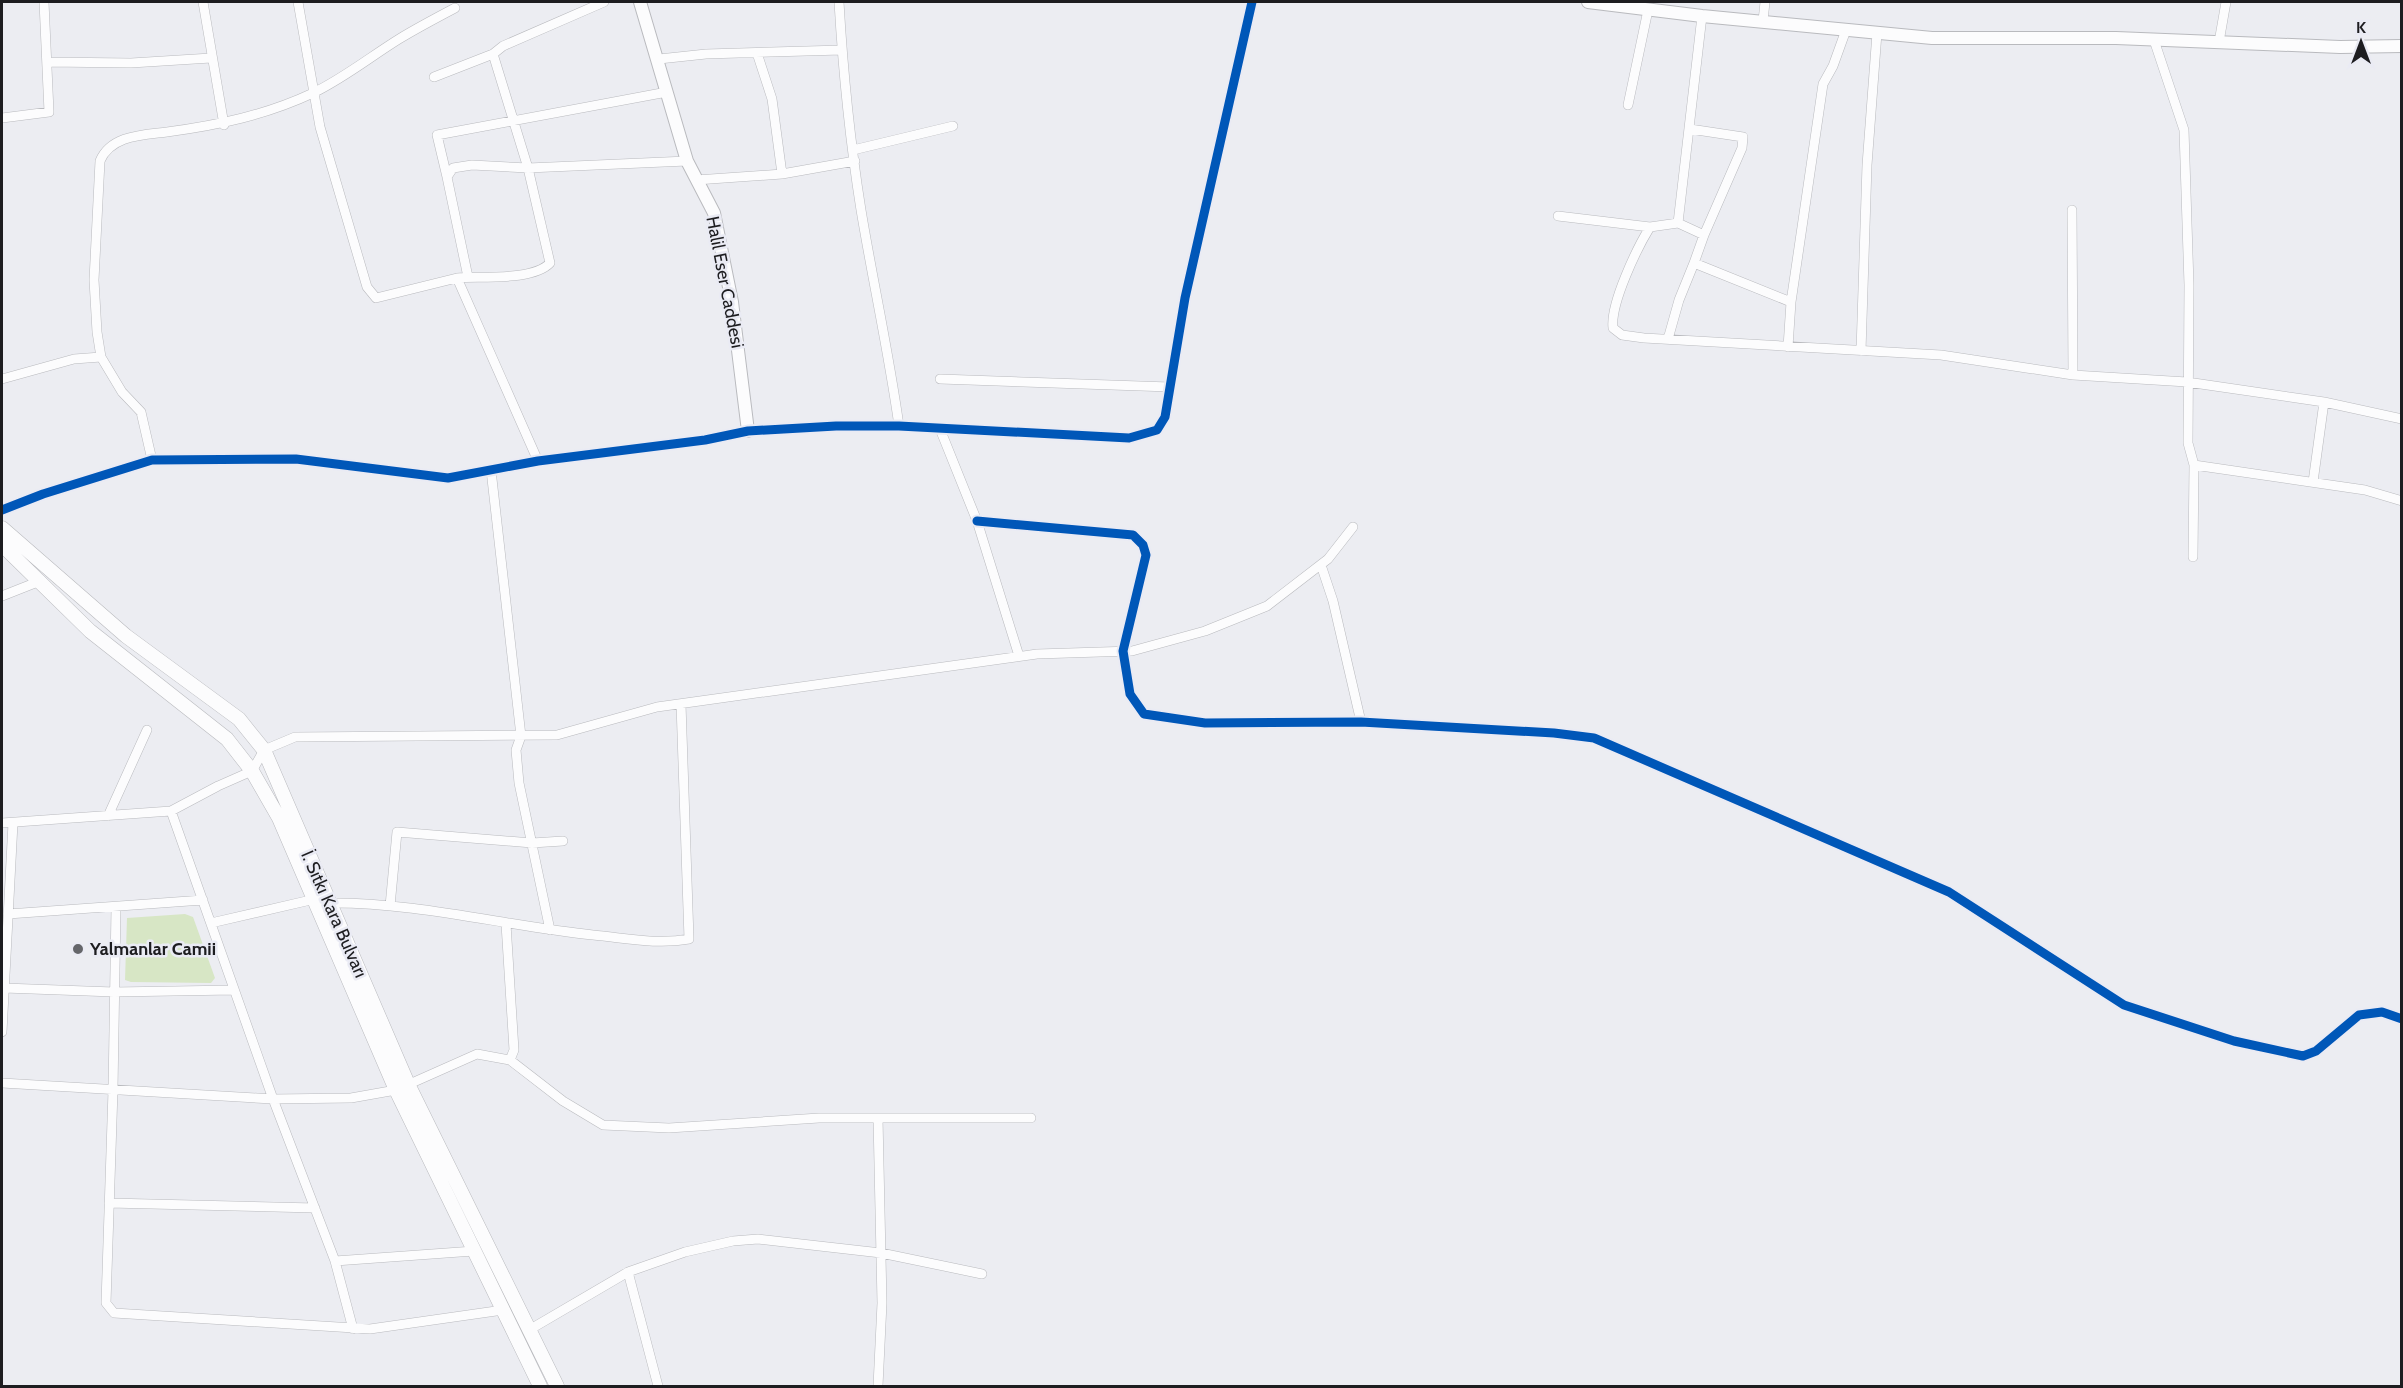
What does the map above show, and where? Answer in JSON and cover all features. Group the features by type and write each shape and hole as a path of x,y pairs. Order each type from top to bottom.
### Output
{"main road":[{"name":"İ. Sıtkı Kara Bulvarı","path":"2,528 126,636 239,720 264,750 329,903 402,1087 557,1386"},
{"name":"İ. Sıtkı Kara Bulvarı","path":"2,545 90,631 227,739 252,771 279,818 474,1251 540,1386"}],"street":[{"path":"2,118 49,112 44,2"},
{"path":"203,2 224,125"},
{"path":"298,2 320,127 367,287 376,298 457,278 529,274 545,268 549,263 516,121 493,54"},
{"path":"434,77 493,54 503,46 604,2"},
{"name":"Halil Eser Caddesi","path":"640,2 659,59 687,161 714,213 730,291 748,431"},
{"path":"839,2 841,63 853,150 899,426"},
{"path":"2,510 43,494 152,460 296,459 448,478 538,461 705,440 748,431 836,426 899,426 1130,438 1157,430 1165,417 1185,298 1252,2"},
{"path":"1588,2 1702,16 1932,38 2402,46"},
{"path":"1763,21 1765,2"},
{"path":"2219,42 2226,2"},
{"path":"152,460 141,412 122,392 102,357 94,280 100,161 104,151 121,139 224,125 314,93 355,70 398,39 455,8"},
{"path":"1628,105 1648,10"},
{"path":"1678,223 1702,16"},
{"path":"1788,347 1791,302 1823,84 1833,66 1846,30"},
{"path":"1861,351 1867,165 1877,33"},
{"path":"2154,40 2184,130 2189,285 2188,443 2194,465 2193,557"},
{"path":"659,59 842,50"},
{"path":"757,53 772,99 782,174"},
{"path":"47,62 131,63 211,58"},
{"path":"468,277 437,135 667,92"},
{"path":"853,150 953,126"},
{"path":"1668,339 1679,300 1704,235 1742,148 1743,137 1690,129"},
{"path":"447,177 453,168 472,165 528,168 687,161"},
{"path":"696,180 782,174 855,161"},
{"path":"2072,210 2073,375"},
{"path":"1558,216 1650,227 1678,223 1704,235"},
{"path":"1650,227 1613,314 1613,328 1622,335 1941,355 2073,375 2187,382 2324,402 2402,419"},
{"path":"1694,263 1791,302"},
{"path":"457,278 538,461"},
{"path":"2,379 74,358 102,357"},
{"path":"940,379 1170,387"},
{"path":"2313,482 2324,402"},
{"path":"940,429 977,520 1020,656"},
{"path":"2194,465 2365,490 2402,501"},
{"path":"491,470 521,735 516,750 550,930"},
{"path":"977,520 1134,535 1143,545 1146,555 1123,651 1130,694 1144,714 1205,723 1361,723 1554,732 1594,738 1949,892 2124,1005 2234,1041 2303,1056 2316,1051 2359,1015 2382,1011 2402,1019"},
{"path":"2,823 171,811 252,771 264,750 295,737 557,735 657,707 1020,656 1123,651 1205,631 1267,606 1321,565 1353,527"},
{"path":"1321,565 1334,601 1361,723"},
{"path":"2,596 40,582"},
{"path":"329,903 367,903 664,944 689,939 681,704"},
{"path":"108,816 147,730"},
{"path":"171,811 273,1099 334,1261 353,1329"},
{"path":"2,1032 13,823"},
{"path":"390,906 397,832 473,836 532,843 562,841"},
{"path":"211,923 315,899"},
{"path":"8,914 203,900"},
{"path":"116,908 113,1090 105,1303 114,1313 353,1329 451,1319 503,1310"},
{"path":"506,924 514,1050 510,1060"},
{"path":"4,988 114,992 234,990"},
{"path":"2,1083 273,1099 351,1098 402,1087 477,1054 510,1060 563,1101 603,1125 669,1128 819,1119 1031,1118"},
{"path":"878,1118 882,1303 878,1386"},
{"path":"109,1203 315,1208"},
{"path":"529,1330 628,1272 685,1252 758,1239 881,1253 982,1274"},
{"path":"334,1261 474,1251"},
{"path":"628,1272 658,1386"}],"green space":[{"path":"185,914 193,917 215,978 211,983 125,980 127,918"}],"cycle path":[{"path":"2,510 43,494 152,460 296,459 448,478 538,461 705,440 748,431 836,426 899,426 1129,438 1157,430 1165,417 1185,298 1252,2"},
{"path":"977,521 1133,535 1143,545 1146,555 1123,651 1130,694 1144,714 1205,723 1361,722 1554,733 1594,738 1949,892 2124,1005 2234,1041 2303,1056 2316,1051 2359,1015 2382,1012 2402,1019"}],"place":[{"name":"Yalmanlar Camii","path":"78,949"}]}
